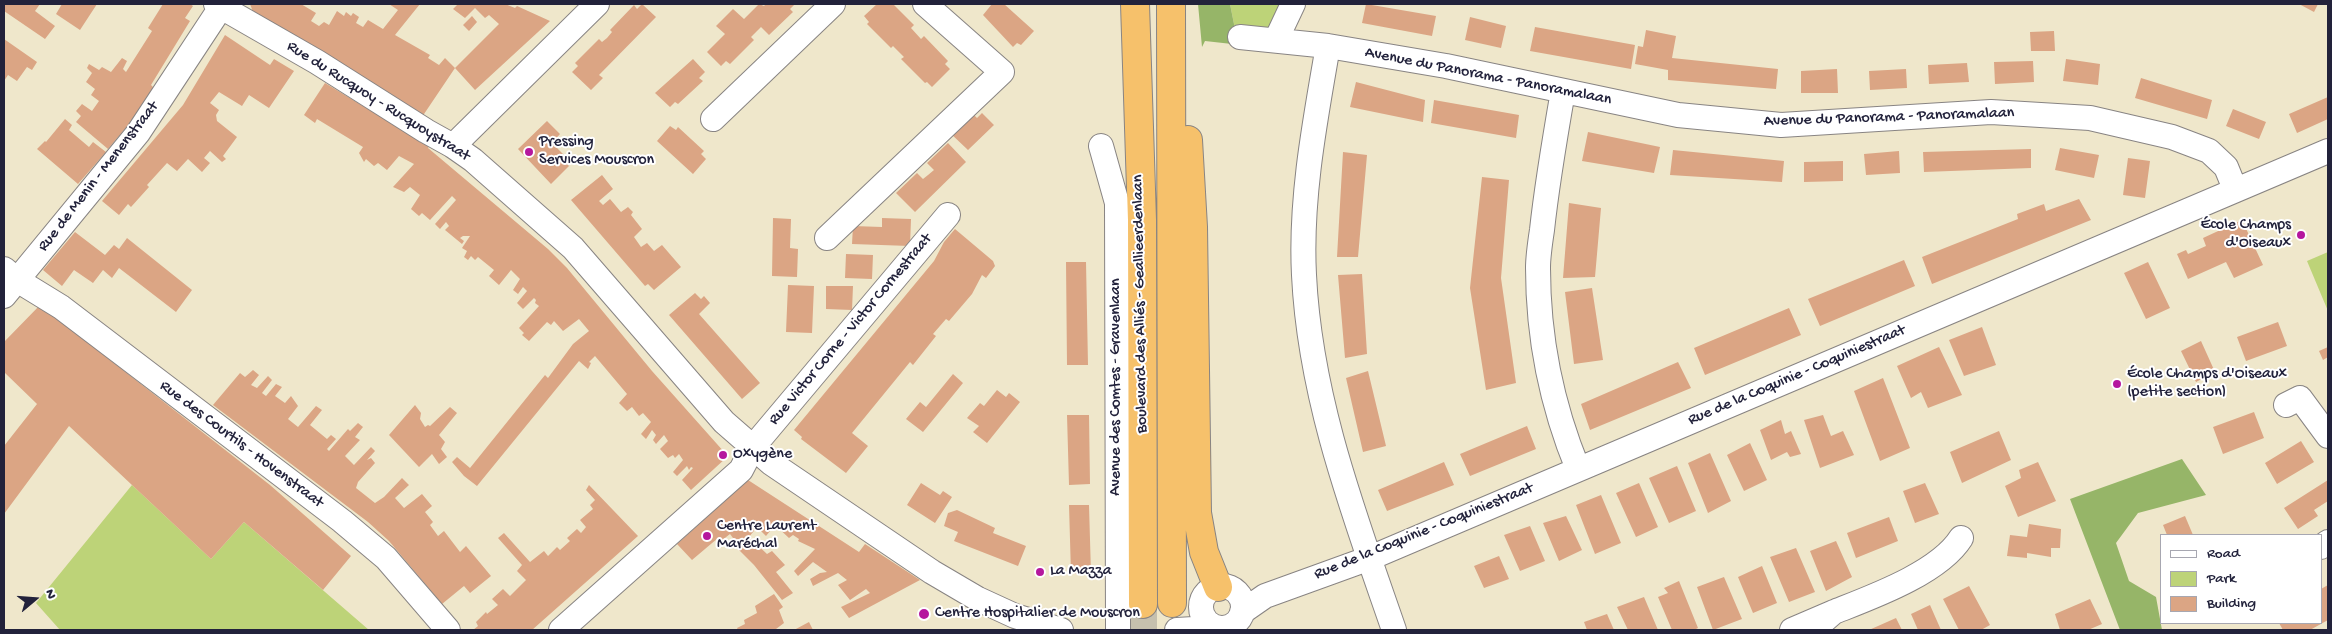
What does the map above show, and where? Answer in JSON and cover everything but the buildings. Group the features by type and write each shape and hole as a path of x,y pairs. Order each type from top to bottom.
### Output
{"highway":[{"name":"Boulevard des Alliés - Geallieerdenlaan","path":"1135,4 1142,220 1143,604"},
{"name":"Boulevard des Alliés - Geallieerdenlaan","path":"1172,4 1172,603"},
{"path":"1172,4 1184,66 1191,188 1197,513 1204,552 1224,612"}],"street":[{"path":"453,146 597,4"},
{"path":"712,119 832,4"},
{"path":"827,238 1002,72 925,4"},
{"path":"1276,40 1293,4"},
{"name":"Rue du Rucquoy - Rucquoystraat","path":"220,5 317,62 473,160 573,248 719,416 736,434 753,447"},
{"name":"Rue de Menin - Menenstraat","path":"8,281 138,133 220,5"},
{"name":"Avenue du Panorama - Panoramalaan","path":"1240,37 1328,46 1446,66 1678,115 1781,124 1992,112 2090,118 2172,136 2209,151 2226,167 2232,182"},
{"path":"1328,46 1315,120 1307,187 1303,274 1306,312 1326,422 1348,496 1394,630"},
{"path":"1563,90 1544,207 1538,268 1542,328 1549,376 1564,436 1578,469"},
{"name":"Avenue des Comtes - Gravenlaan","path":"1101,146 1117,203 1118,630"},
{"name":"Rue de la Coquinie - Coquiniestraat","path":"1179,630 1370,558 1578,469 2232,182 2328,151"},
{"name":"Rue Victor Corne - Victor Cornestraat","path":"561,630 741,470 753,447 948,215"},
{"name":"Rue des Courtils - Hovenstraat","path":"8,281 61,307 354,530 386,558 448,630"},
{"path":"2286,405 2300,398 2328,436"},
{"path":"753,447 770,463 932,572 972,596 1015,616 1061,630"},
{"path":"1792,630 1902,584 1955,548 1962,538"},
{"path":"1812,630 1834,612"}],"green space":[{"path":"1198,4 1230,4 1235,29 1232,44 1205,41 1202,47"},
{"path":"1230,4 1283,4 1268,32 1235,29"},
{"path":"2328,252 2328,311 2307,261"},
{"path":"2182,459 2206,495 2138,513 2116,543 2129,581 2156,597 2162,630 2120,630 2070,499"},
{"path":"132,485 211,559 244,522 369,630 60,630 36,603"}],"tunnel":[{"path":"1143,604 1143,630"}],"place":[{"name":"Pressing Services Mouscron","path":"529,152"},
{"name":"École Champs d'Oiseaux","path":"2301,235"},
{"name":"École Champs d'Oiseaux (petite section)","path":"2117,384"},
{"name":"Oxygène","path":"723,455"},
{"name":"Centre Laurent Maréchal","path":"707,536"},
{"name":"La Mazza","path":"1040,572"},
{"name":"Centre Hospitalier de Mouscron","path":"924,614"}]}
